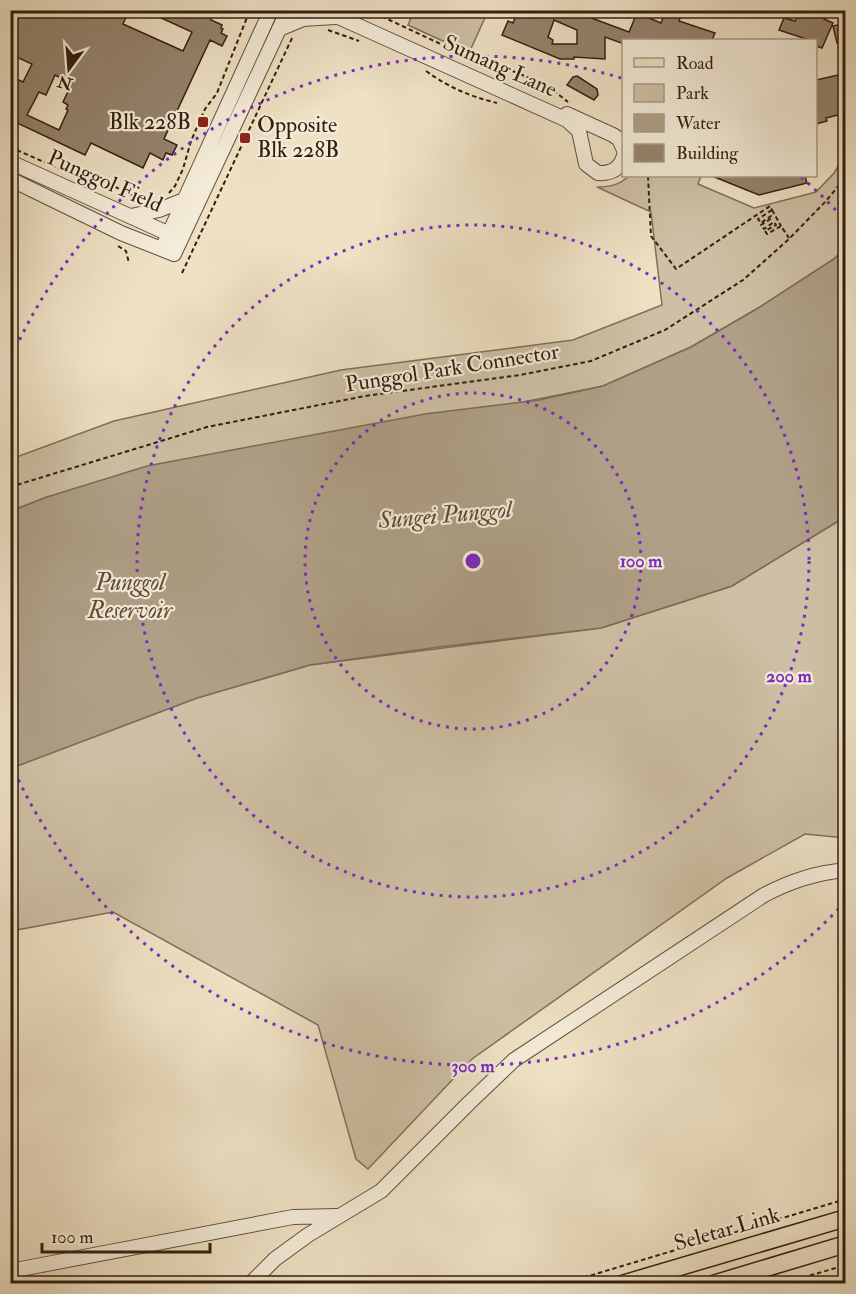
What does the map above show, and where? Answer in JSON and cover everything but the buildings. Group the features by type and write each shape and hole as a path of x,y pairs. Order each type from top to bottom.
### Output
{"main road":[{"name":"Seletar Link","path":"622,1284 846,1218"},
{"path":"713,1284 846,1244"}],"street":[{"path":"175,236 184,200 264,17 271,10"},
{"path":"175,236 288,10"},
{"name":"Sumang Lane","path":"323,10 340,14 613,135 622,146"},
{"path":"279,29 303,19 340,14"},
{"name":"Sumang Lane","path":"340,14 567,120 579,131 583,142 584,158 592,170 606,173 613,171 622,159"},
{"name":"Punggol Field","path":"10,162 175,236 168,252 121,233 10,179"},
{"path":"131,216 159,210 184,200"},
{"path":"250,1284 275,1259 381,1191 514,1060 764,895 787,883 811,875 846,870"},
{"path":"10,1271 293,1217 339,1216"}],"path":[{"path":"165,196 175,186 183,169 191,141 205,109 217,93 250,10"},
{"path":"368,10 475,60 515,72 548,86 570,103"},
{"path":"320,27 363,42"},
{"path":"182,273 289,42 298,30"},
{"path":"422,68 446,85 471,96 500,104"},
{"path":"10,147 69,173 101,180 138,198 148,200"},
{"path":"648,177 651,236 676,269 770,206 789,239"},
{"name":"Punggol Park Connector","path":"10,488 207,427 364,396 520,375 591,361 665,330 743,280 789,239 846,177"},
{"path":"772,210 758,219 761,223 771,216 772,218 761,225 764,228 774,222 776,225 765,231 767,234 781,226"},
{"path":"562,1284 846,1199"},
{"path":"781,1284 846,1265"}],"green space":[{"path":"414,10 488,11 469,53 408,25"},
{"path":"845,155 845,248 834,259 760,307 691,347 603,386 47,497 11,511 11,459 114,421 341,370 573,340 662,305 651,212 597,187 614,185 628,177 701,177 698,184 754,208 816,192 834,173"},
{"path":"845,517 845,838 805,834 727,878 472,1059 368,1169 356,1159 318,1025 113,912 11,931 10,798 16,794 11,768 197,698 310,665 601,628 732,586"}],"water":[{"name":"Punggol Reservoir","path":"845,248 845,517 732,586 601,628 310,665 197,698 12,768 16,794 11,798 11,511 47,497 147,466 425,414 539,400 603,386 691,347 760,307 834,259"}],"place":[{"name":"Blk 228B","path":"203,122"},
{"name":"Opposite Blk 228B","path":"245,138"}],"water label":[{"name":"Sungei Punggol","path":"445,515"}]}
